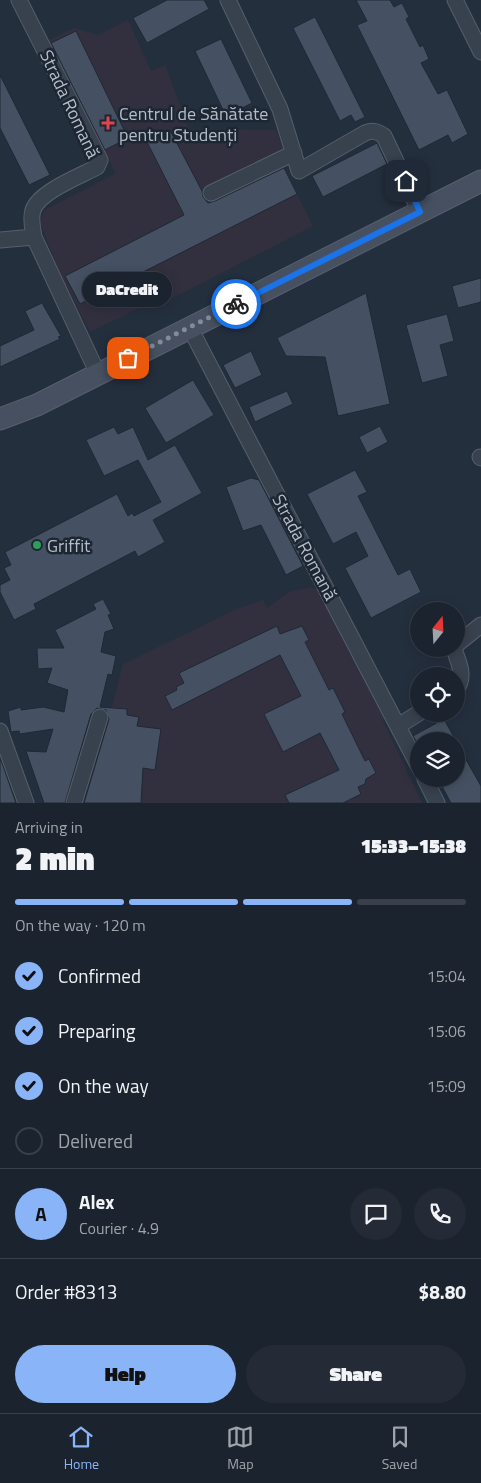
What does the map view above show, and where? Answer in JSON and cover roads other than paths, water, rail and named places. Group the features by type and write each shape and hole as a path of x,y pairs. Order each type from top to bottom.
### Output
{"main road":[{"path":"0,419 37,405 481,181"}],"street":[{"name":"Strada Romană","path":"19,0 100,160 97,167 46,195 36,204 32,217 34,237 98,374"},
{"path":"228,0 280,109 300,171 365,133 372,130 378,131 384,136 420,212"},
{"path":"455,0 481,52"},
{"path":"211,193 294,153"},
{"path":"0,240 34,237"},
{"name":"Strada Romană","path":"190,328 410,749"},
{"path":"465,638 481,625"},
{"path":"74,803 100,717"},
{"path":"398,726 410,719"},
{"path":"0,731 26,803"},
{"path":"429,787 437,803"}],"place":[{"name":"Centrul de Sănătate pentru Studenți","path":"108,123"},
{"name":"DaCredit","path":"128,358"},
{"name":"Griffit","path":"37,545"}]}
